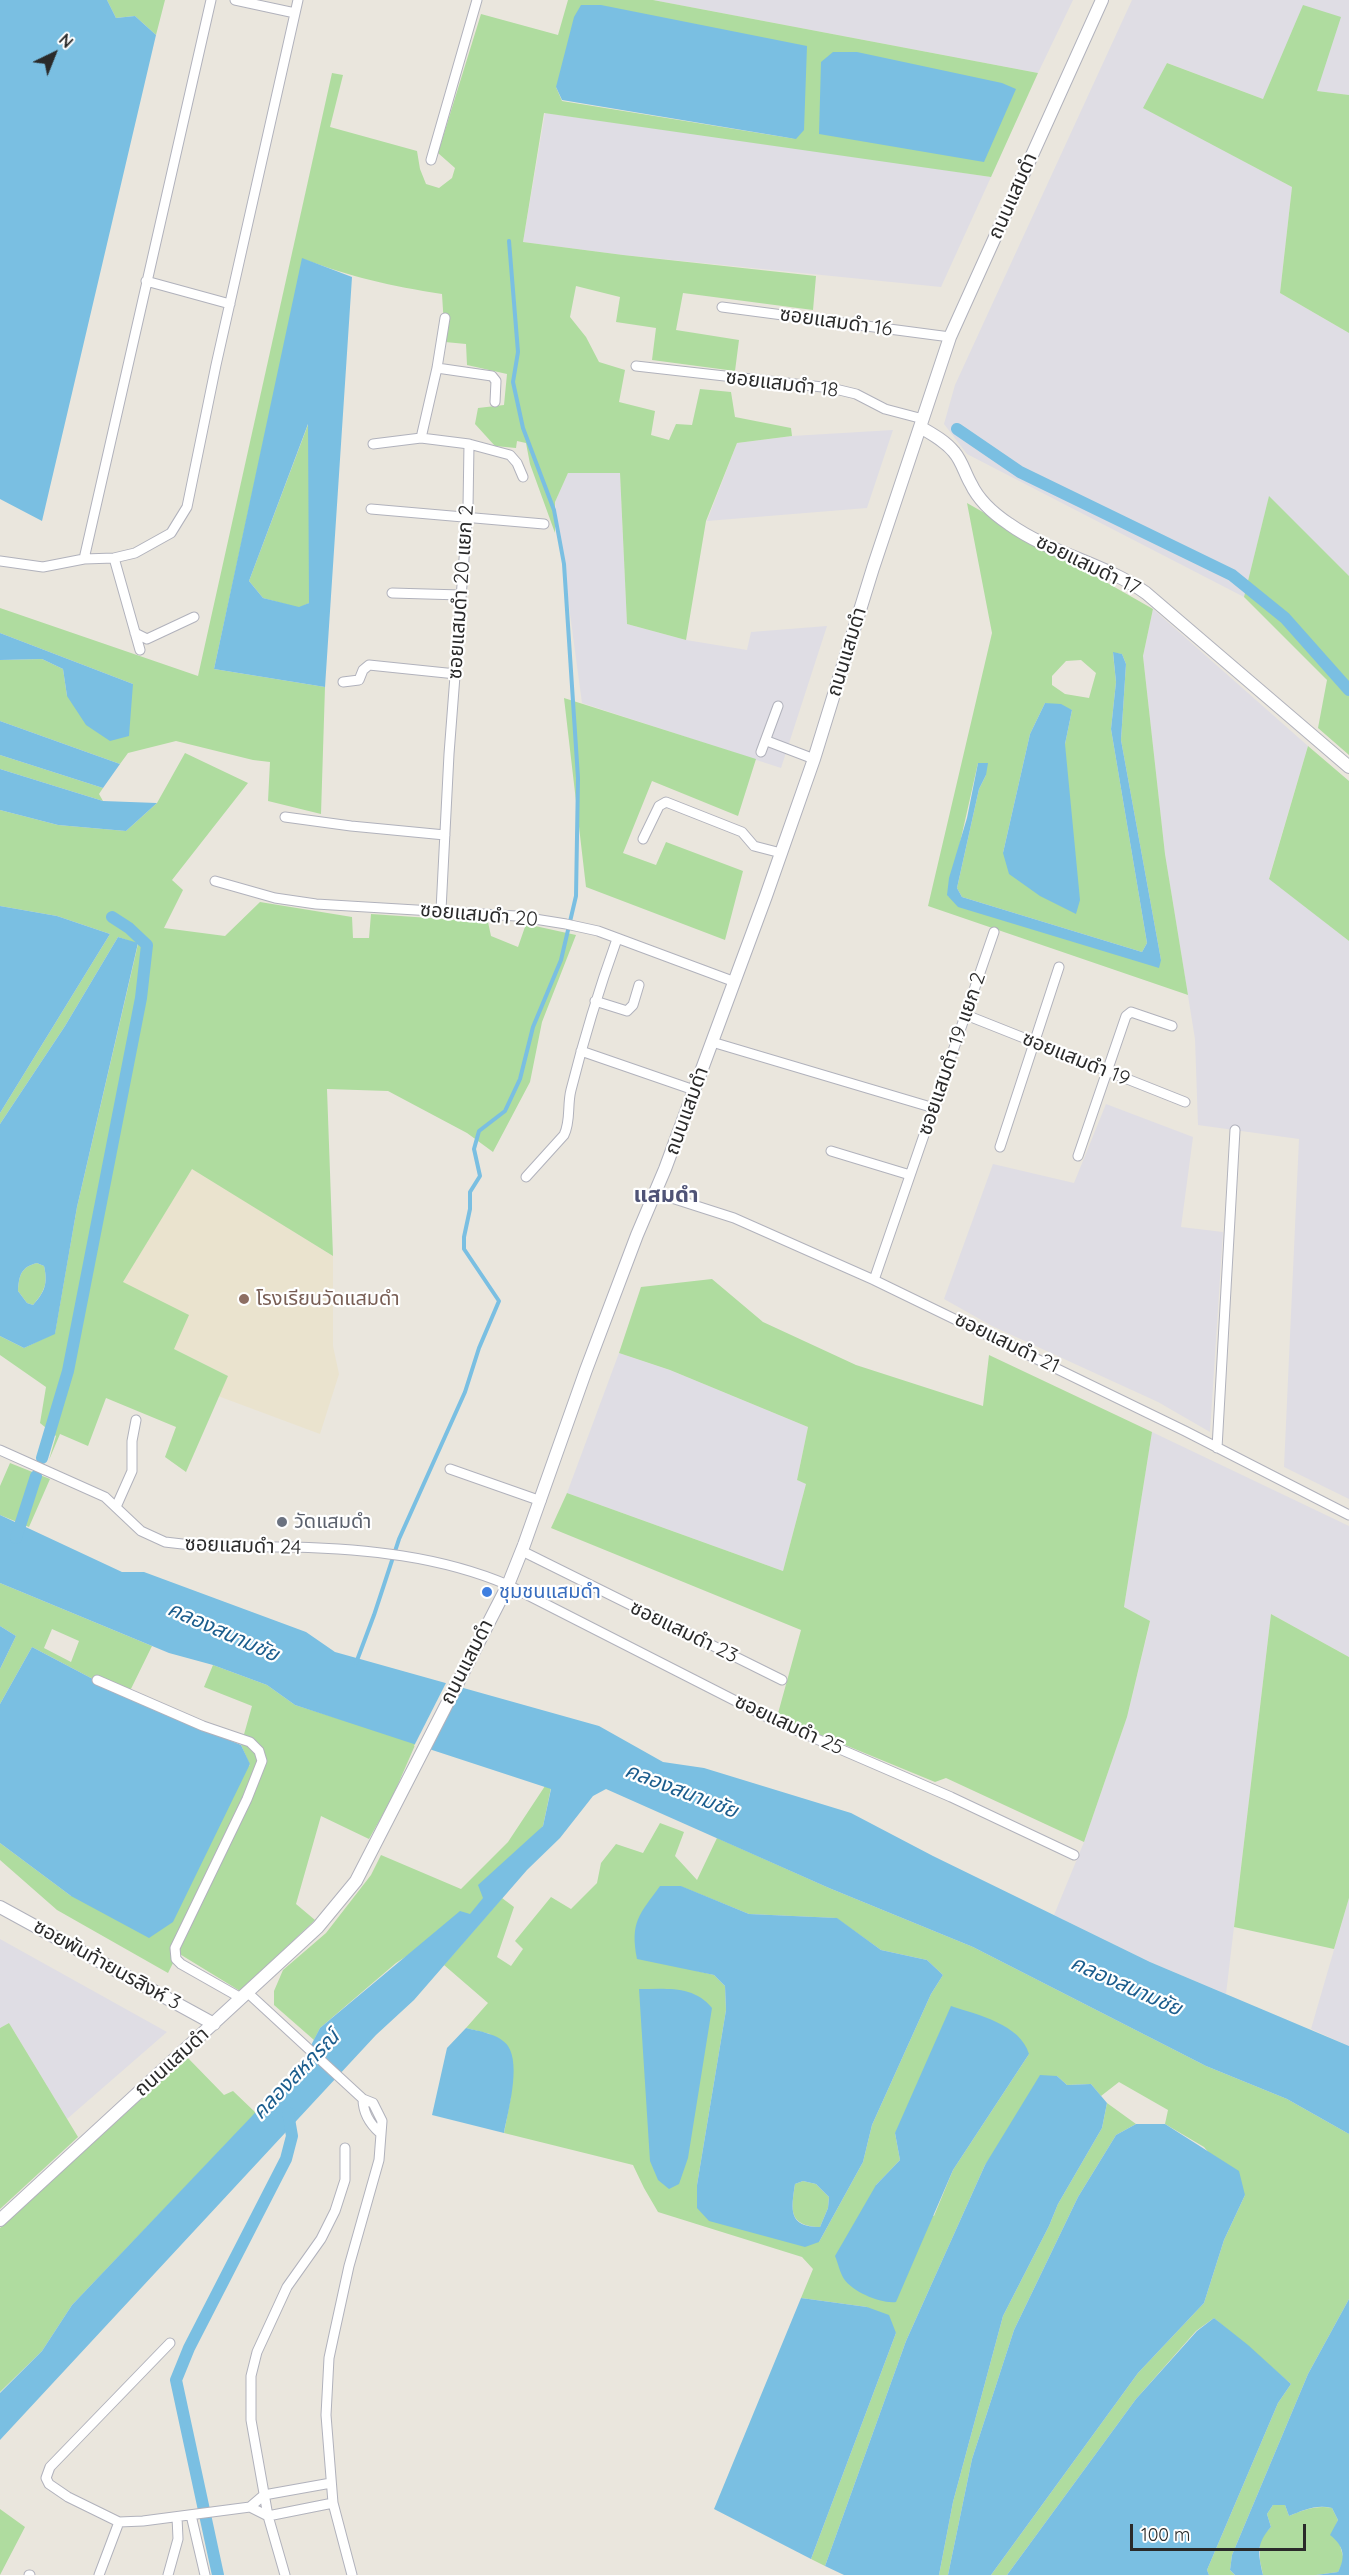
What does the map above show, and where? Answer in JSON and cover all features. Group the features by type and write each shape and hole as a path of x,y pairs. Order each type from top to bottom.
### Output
{"street":[{"path":"84,559 211,0"},
{"path":"235,0 295,13"},
{"path":"0,561 43,567 135,553 171,533 187,507 298,0"},
{"path":"431,160 477,0"},
{"name":"ถนนแสมดำ","path":"0,2220 318,1927 353,1886 508,1585 541,1501 586,1370 637,1235 656,1193 781,853 814,759 873,568 950,337 1102,0"},
{"path":"146,281 230,304"},
{"name":"ซอยแสมดำ 16","path":"722,307 950,337"},
{"path":"421,438 437,368 445,318"},
{"name":"ซอยแสมดำ 18","path":"636,366 831,388 856,394 885,409 922,423"},
{"path":"437,368 492,376 496,381 495,402"},
{"name":"ซอยแสมดำ 17","path":"922,423 954,452 976,493 991,510 1010,525 1046,545 1128,581 1146,593 1349,767"},
{"path":"373,444 421,438 469,444 510,455 515,459 523,477"},
{"name":"ซอยแสมดำ 20 แยก 2","path":"441,910 469,444"},
{"path":"371,509 544,524"},
{"path":"114,558 140,650"},
{"path":"392,593 461,595"},
{"path":"135,633 147,639 194,617"},
{"path":"343,682 359,680 363,670 369,665 456,674"},
{"path":"761,752 767,741 778,706"},
{"path":"767,741 814,759"},
{"path":"643,839 659,806 666,802 742,832 754,846 781,853"},
{"path":"285,817 445,835"},
{"name":"ซอยแสมดำ 20","path":"215,881 275,898 316,904 516,916 578,926 735,982"},
{"name":"ซอยแสมดำ 19 แยก 2","path":"874,1280 994,932"},
{"path":"526,1177 564,1135 568,1127 569,1095 595,1001 617,939"},
{"path":"1000,1147 1059,967"},
{"path":"595,1001 627,1011 633,1005 639,984"},
{"path":"1078,1156 1126,1016 1131,1012 1172,1026"},
{"name":"ซอยแสมดำ 19","path":"966,1015 1185,1102"},
{"path":"712,1042 934,1108"},
{"path":"581,1051 694,1090"},
{"path":"1216,1448 1236,1130"},
{"path":"831,1151 910,1175"},
{"name":"ซอยแสมดำ 21","path":"656,1193 734,1218 874,1280 1349,1515"},
{"path":"116,1507 132,1471 132,1441 136,1420"},
{"name":"ซอยแสมดำ 24","path":"0,1450 98,1493 141,1531 165,1542 367,1551 440,1561 472,1570 508,1585"},
{"path":"450,1469 541,1501"},
{"name":"ซอยแสมดำ 23","path":"522,1551 782,1680"},
{"name":"ซอยแสมดำ 25","path":"508,1585 775,1721 951,1797 1074,1855"},
{"path":"97,1680 203,1726 250,1742 259,1751 262,1761 247,1799 174,1948 176,1959 181,1964 244,1995 303,2044 363,2099 363,2108 372,2126 380,2133 379,2160 349,2266 329,2358 326,2415 333,2503 352,2575"},
{"name":"ซอยพันท้ายนรสิงห์ 3","path":"0,1907 214,2024"},
{"path":"285,2575 268,2516 251,2420 253,2368 257,2352 287,2287 321,2239 335,2211 345,2180 345,2148"},
{"path":"170,2343 48,2472 46,2478 49,2484 68,2497 119,2522 250,2507 264,2495 331,2483"},
{"path":"250,2507 268,2516 333,2503"},
{"path":"191,2515 205,2575"},
{"path":"168,2575 179,2533 177,2517"},
{"path":"99,2575 119,2522"},
{"path":"177,2544 198,2543"}],"shaded area":[{"path":"653,0 1073,0 1038,73"},
{"path":"1132,0 1349,0 1349,95 1316,91 1263,99 1167,63 1144,108 1292,187 1280,293 1349,333 1349,576 1269,497 1244,597 967,454 944,424 955,385"},
{"path":"545,113 991,177 941,287 623,255 523,242"},
{"path":"893,430 867,508 707,521 737,443 792,436"},
{"path":"568,473 620,473 627,624 686,640 747,650 751,632 827,626 781,768 582,703 555,502"},
{"path":"1153,609 1308,746 1269,878 1349,941 1349,1499 1284,1467 1299,1139 1198,1125 1195,1039 1165,854 1143,656"},
{"path":"1106,1104 1193,1137 1181,1227 1223,1232 1210,1432 1158,1402 992,1326 944,1299 993,1164 1074,1183"},
{"name":"โรงเรียนวัดแสมดำ","path":"192,1168 333,1256 333,1346 339,1374 320,1434 218,1396 228,1376 174,1349 123,1282"},
{"path":"619,1353 670,1370 808,1427 797,1480 806,1484 783,1571 567,1493"},
{"path":"1152,1432 1349,1526 1349,1657 1271,1614 1226,1994 1150,1962 1054,1915 1084,1842 1127,1717 1150,1622 1124,1607"},
{"path":"1349,1898 1349,2046 1311,2029"},
{"path":"0,1939 167,2032 67,2119 9,2023 0,2028"}],"green space":[{"path":"107,0 165,0 156,35 135,16 116,18"},
{"path":"568,0 653,0 1038,73 991,177 544,113 523,242 816,276 813,310 683,293 676,330 739,340 735,371 652,360 656,328 616,322 620,297 576,286 570,317 586,337 599,362 625,370 619,402 655,411 651,435 669,440 676,424 692,425 700,389 731,392 735,417 791,428 792,436 737,443 706,521 686,640 627,624 620,473 568,473 555,502 555,533 530,464 526,443 517,441 516,448 495,446 475,424 478,408 504,405 507,374 467,365 466,344 445,342 442,294 371,280 303,259 214,669 325,687 321,814 268,801 270,762 176,741 128,753 120,764 0,721 0,660 42,659 63,669 67,696 133,684 0,633 0,608 198,676 332,73 343,75 330,127 417,151 420,169 426,184 439,188 452,178 455,168 438,153 481,14 558,35","holes":["556,87 796,139 562,101"]},
{"path":"1303,5 1341,17 1317,91 1349,95 1349,333 1280,293 1292,187 1143,108 1167,63 1263,99"},
{"path":"309,422 309,603 299,608 263,598 249,581"},
{"path":"1269,496 1349,576 1349,755 1318,728 1327,680 1244,597"},
{"path":"967,503 1153,609 1143,656 1165,854 1188,995 928,906 992,633","holes":["1113,653 1122,654 1126,664 1121,740 1161,960 948,896 978,763 986,775 979,789 957,888 962,897 1142,952 1147,943 1111,729 1116,682","1081,660 1096,673 1089,698 1065,694 1052,685 1052,676 1066,661","1045,703 1072,710 1065,744 1003,853 1030,734"]},
{"path":"564,698 756,759 738,816 652,781 623,853 656,865 666,842 743,871 725,940 586,887"},
{"path":"1308,746 1349,781 1349,941 1269,879"},
{"path":"185,753 248,783 172,880 183,890 164,928 225,936 260,902 352,917 353,938 369,938 371,914 488,922 491,936 518,947 526,924 576,935 542,1022 530,1082 493,1152 467,1133 388,1091 327,1089 333,1256 192,1169 123,1282 189,1315 174,1349 228,1376 186,1472 165,1457 176,1427 106,1398 88,1446 60,1434 49,1460 56,1436 40,1423 46,1387 0,1355 0,1336 24,1348 55,1333 77,1207 138,944 118,937 65,1026 0,1124 0,1113 110,934 57,916 0,906 0,810 58,825 126,831 157,803"},
{"path":"0,755 103,788 99,794 103,801 0,769"},
{"path":"37,1263 44,1266 46,1277 43,1291 33,1305 27,1303 18,1291 18,1285 24,1269"},
{"path":"712,1279 763,1322 856,1365 983,1406 989,1355 1152,1432 1124,1607 1150,1621 1127,1717 1084,1842 946,1778 935,1782 777,1717 801,1630 551,1528 567,1493 783,1571 806,1484 797,1480 808,1427 670,1370 619,1353 641,1287"},
{"path":"10,1463 50,1479 29,1527 0,1515 0,1486"},
{"path":"0,1583 152,1646 127,1697 32,1647 0,1704 0,1669 16,1636 0,1626","holes":["52,1629 79,1641 71,1662 44,1648"]},
{"path":"1271,1614 1349,1657 1349,1898 1334,1949 1234,1927"},
{"path":"213,1665 267,1685 295,1705 416,1743 392,1798 369,1839 321,1816 296,1904 315,1920 240,1991 178,1953 168,1973 57,1910 0,1860 0,1843 71,1896 250,1765 241,1745 252,1706 204,1687"},
{"path":"545,1786 551,1788 543,1826 470,1915 396,1963 320,2028 314,2040 274,2005 274,1991 283,1970 326,1933 371,1875 381,1855 461,1889 508,1842"},
{"path":"660,1823 684,1832 675,1856 697,1880 717,1838 829,1888 973,1947 1206,2066 1287,2099 1349,2134 1349,2299 1308,2374 1232,2555 1230,2570 1235,2575 1209,2575 1207,2570 1278,2403 1291,2384 1214,2318 1196,2331 1136,2399 1007,2575 991,2575 1138,2373 1204,2303 1224,2240 1245,2195 1204,2147 1165,2124 1168,2110 1119,2082 1101,2096 1091,2084 1067,2085 1057,2076 985,2165 906,2341 825,2566 811,2559 896,2333 867,2307 801,2298 813,2269 802,2257 658,2212 633,2165 504,2133 511,2096 490,2034 466,2028 488,2003 444,1965 502,1898 514,1907 497,1957 511,1966 523,1949 515,1941 551,1897 571,1909 597,1883 601,1863 616,1844 643,1853","holes":["680,1886 749,1914 836,1918 881,1950 927,1960 943,1975 931,1994 872,2125 863,2162 819,2242 697,2185 726,2010 725,1986 714,1975 689,1969","1029,2054 953,2170 934,2216 876,2185 900,2160 895,2133"]},
{"path":"9,2023 78,2137 0,2209 0,2028"},
{"path":"187,2057 224,2095 233,2091 256,2113 72,2305 42,2351 0,2392 0,2228"},
{"path":"1107,2103 1136,2124 1116,2135 1078,2197 1014,2330 972,2459 948,2575 939,2575 953,2502 1003,2316 1058,2204 1102,2128"},
{"path":"803,2181 816,2184 829,2197 828,2208 820,2227 802,2224 794,2215 795,2184"},
{"path":"1273,2505 1285,2505 1289,2516 1310,2509 1332,2508 1338,2520 1335,2527 1344,2560 1338,2572 1316,2575 1263,2575 1260,2561 1260,2539 1271,2527 1267,2514"},
{"path":"0,2509 25,2527 0,2575"}],"water":[{"path":"0,0 107,0 116,18 135,16 156,35 42,521 0,499"},
{"path":"581,5 601,5 807,46 804,130 796,139 562,100 556,87 574,17"},
{"path":"833,52 857,52 1002,83 1016,89 984,162 819,134 821,62"},
{"path":"302,258 352,277 325,687 214,669","holes":["308,424 309,603 299,607 263,598 249,581"]},
{"path":"0,633 133,684 129,736 110,741 86,725 67,696 63,669 42,659 0,660"},
{"path":"1113,652 1122,654 1126,664 1121,740 1161,960 1159,968 958,907 947,895 949,878 967,818 978,763 988,763 986,775 979,789 957,888 962,897 1142,952 1147,943 1111,729 1116,682"},
{"path":"1045,703 1061,704 1072,710 1065,744 1080,900 1076,914 1040,896 1009,874 1003,853 1030,734"},
{"path":"0,721 120,764 103,788 0,755"},
{"path":"0,769 103,801 157,803 126,831 58,825 0,810"},
{"path":"0,906 57,916 110,934 0,1113"},
{"path":"118,937 138,943 77,1207 55,1334 24,1348 0,1336 0,1124 65,1026","holes":["37,1263 44,1266 46,1277 43,1291 33,1305 27,1303 18,1291 22,1272"]},
{"path":"0,1515 122,1572 144,1572 306,1632 335,1652 599,1726 663,1762 704,1768 851,1813 933,1856 1150,1962 1349,2046 1349,2134 1287,2099 1206,2066 973,1947 829,1888 606,1789 593,1796 560,1838 527,1870 414,2000 376,2035 0,2440 0,2393 42,2351 72,2305 304,2059 320,2028 460,1911 470,1914 483,1898 478,1885 543,1826 551,1789 295,1705 267,1685 213,1665 169,1653 0,1583"},
{"path":"0,1626 16,1636 0,1669"},
{"path":"32,1647 127,1697 241,1745 250,1764 173,1922 149,1938 71,1896 0,1843 0,1704"},
{"path":"660,1886 681,1886 749,1914 837,1918 881,1950 927,1960 943,1975 931,1994 872,2125 863,2162 819,2242 805,2247 709,2221 697,2208 697,2185 726,2010 725,1986 714,1975 637,1959 635,1936 638,1920","holes":["803,2181 816,2184 829,2197 828,2208 820,2227 802,2224 797,2220 793,2209 795,2184"]},
{"path":"639,1989 669,1989 688,1992 697,1995 712,2008 688,2158 679,2184 669,2189 658,2180 650,2161"},
{"path":"951,2006 985,2017 1007,2028 1017,2035 1029,2054 953,2170 896,2302 883,2301 860,2293 848,2284 835,2256 876,2185 900,2160 895,2133"},
{"path":"466,2028 500,2039 508,2046 512,2055 514,2077 504,2133 432,2115 447,2048"},
{"path":"1040,2075 1057,2076 1067,2085 1091,2084 1107,2103 1102,2128 1058,2204 1003,2316 953,2502 939,2575 844,2575 825,2566 906,2341 985,2165"},
{"path":"1136,2124 1165,2124 1239,2171 1245,2195 1224,2240 1204,2303 1138,2373 991,2575 948,2575 972,2459 1014,2330 1078,2197 1116,2135"},
{"path":"801,2298 867,2307 889,2315 896,2333 811,2559 714,2509"},
{"path":"1349,2299 1349,2575 1316,2575 1338,2572 1343,2557 1341,2548 1330,2535 1338,2520 1332,2508 1315,2507 1289,2516 1285,2505 1273,2505 1267,2514 1271,2527 1260,2549 1263,2575 1235,2575 1230,2570 1232,2555 1308,2374"},
{"path":"1214,2318 1291,2384 1278,2403 1207,2570 1209,2575 1007,2575 1136,2399 1197,2331"}],"pier":[{"path":"447,1681 463,1685 430,1751 414,1746"}],"waterway":[{"path":"356,1663 399,1539 465,1392 479,1348 499,1301 464,1249 470,1192 480,1176 474,1149 479,1131 505,1111 520,1079 533,1027 561,960 576,896 578,778 564,564 554,510 523,428 513,382 518,352 509,241"},
{"path":"957,429 1020,472 1232,575 1285,618 1349,690"},
{"path":"42,1458 68,1371 141,998 147,945 129,928 112,917"},
{"path":"16,1538 36,1476"},
{"name":"คลองสหกรณ์","path":"218,2575 176,2380 189,2348 286,2159 292,2136 288,2113"}],"place":[{"name":"โรงเรียนวัดแสมดำ","path":"244,1299"},
{"name":"วัดแสมดำ","path":"282,1522"},
{"name":"ชุมชนแสมดำ","path":"487,1592"}],"district":[{"name":"แสมดำ","path":"666,1195"}],"water label":[{"name":"คลองสนามชัย","path":"223,1632"},
{"name":"คลองสนามชัย","path":"681,1791"},
{"name":"คลองสนามชัย","path":"1126,1986"}]}
